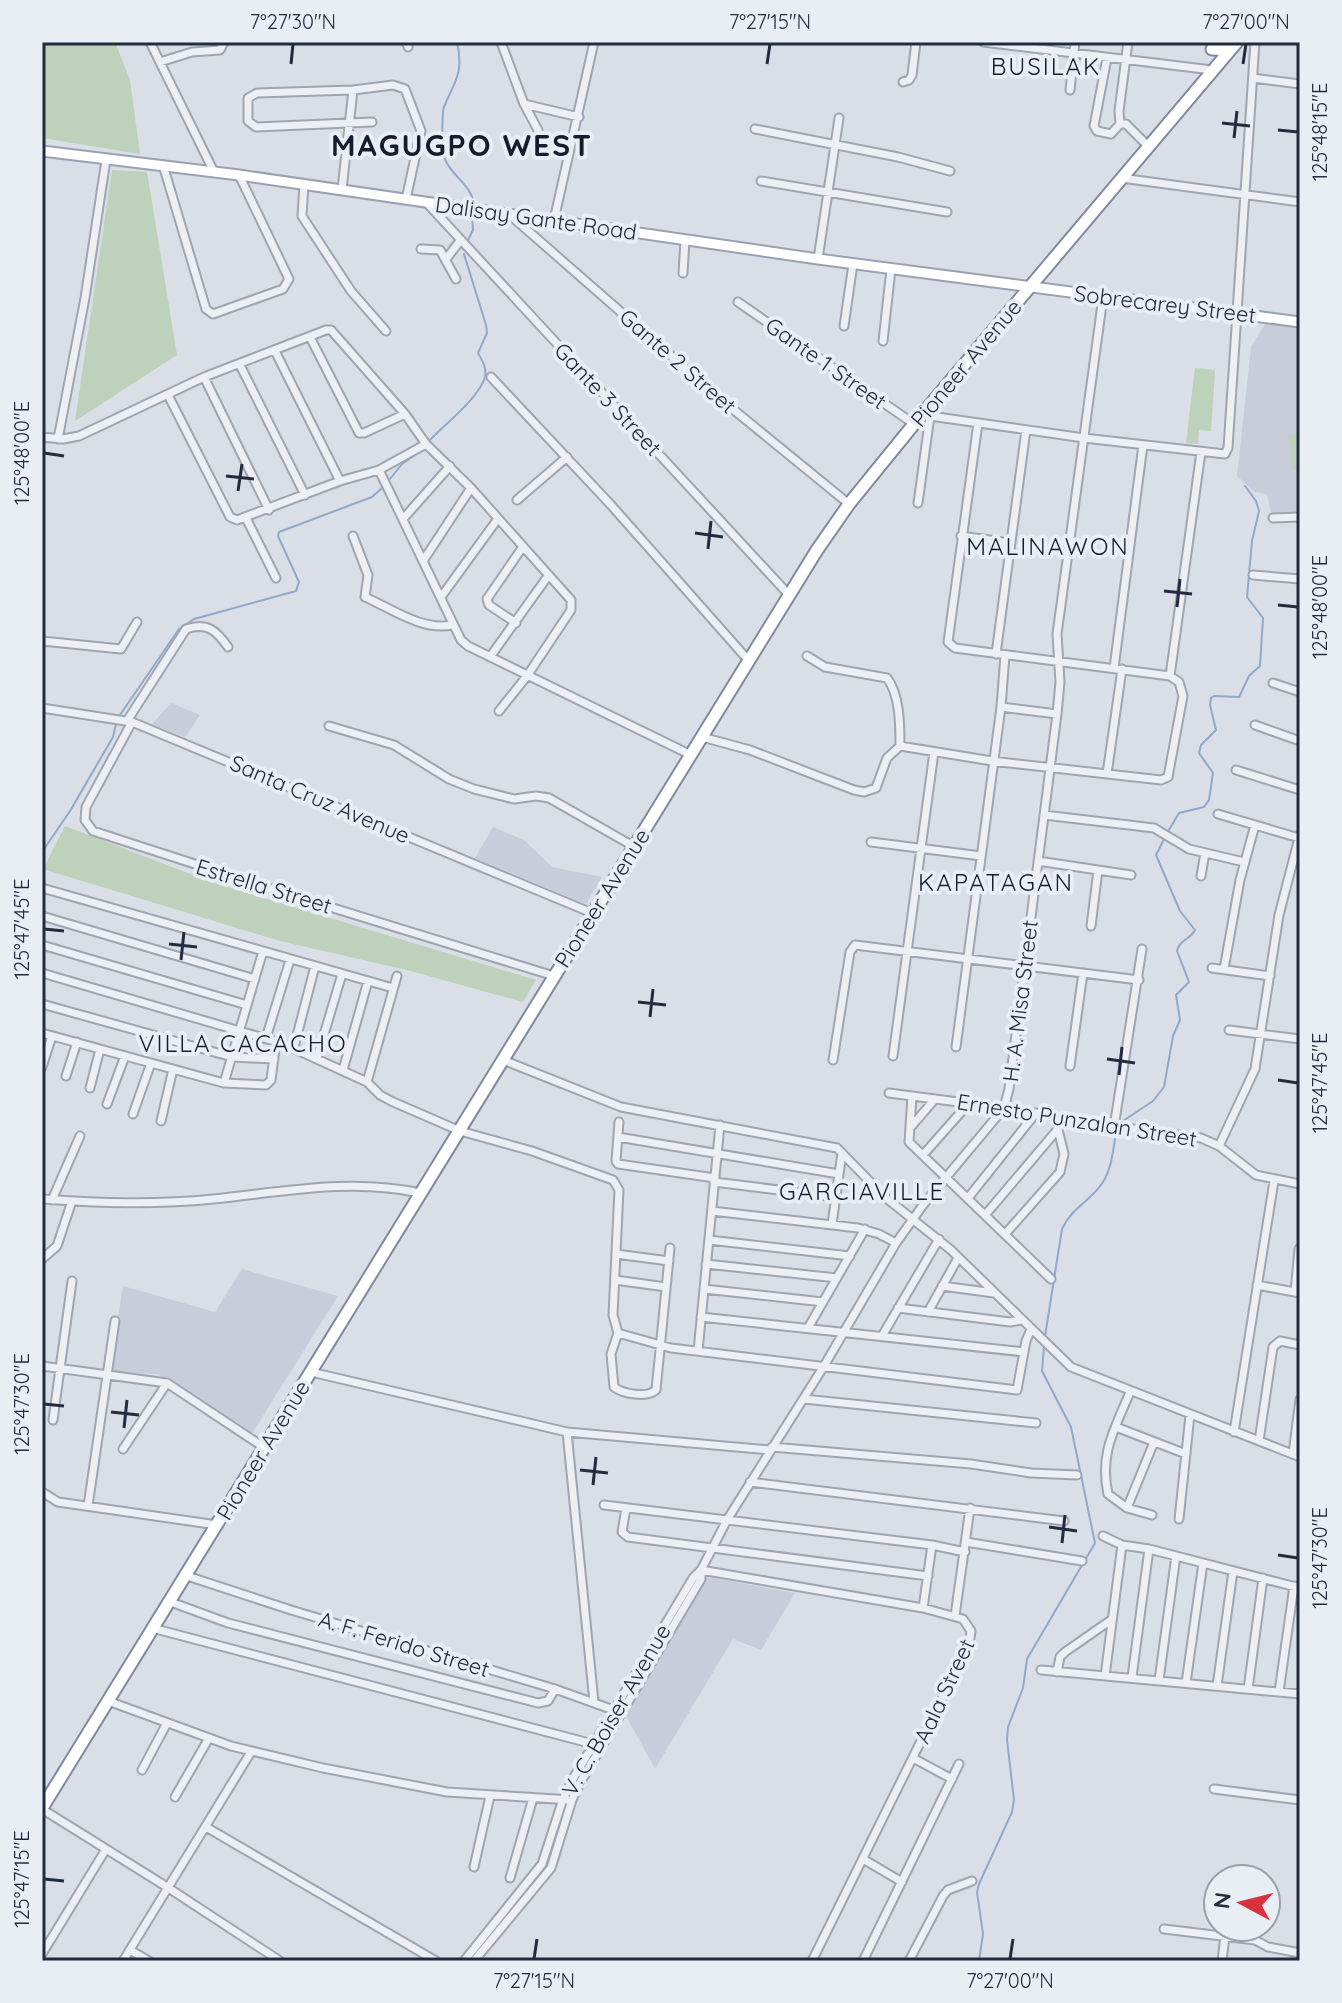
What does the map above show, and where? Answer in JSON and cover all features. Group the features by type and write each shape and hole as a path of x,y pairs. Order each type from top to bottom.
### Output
{"highway":[{"path":"1210,46 1234,46"},
{"name":"Pioneer Avenue","path":"42,1809 633,846 849,504 1234,46"}],"main road":[{"name":"Dalisay Gante Road","path":"42,151 342,189 1030,288"},
{"name":"Sobrecarey Street","path":"1030,288 1300,322"}],"street":[{"path":"150,42 214,172"},
{"path":"160,62 192,52 220,50 224,42"},
{"path":"501,42 524,104 538,130"},
{"path":"554,220 594,42"},
{"path":"903,82 912,75 916,42"},
{"path":"983,42 1024,44 1126,61 1216,66 1210,46"},
{"path":"1070,90 1075,42"},
{"path":"1120,124 1128,42"},
{"path":"918,503 927,414 1201,452 1222,454 1228,450 1255,42"},
{"path":"1107,58 1094,126 1097,131 1111,134 1125,123 1148,146"},
{"path":"1253,78 1300,84"},
{"path":"372,122 256,127 248,121 248,98 257,93 353,90 393,85 405,89 421,131 406,199"},
{"path":"342,189 353,90"},
{"path":"524,104 579,117"},
{"path":"818,259 839,118"},
{"path":"755,129 910,159 950,171"},
{"path":"58,439 85,298 106,160"},
{"path":"163,165 206,309 213,314 283,289 289,279 239,175"},
{"path":"1121,178 1300,202"},
{"path":"761,181 947,212"},
{"path":"304,184 302,216 351,291 386,331"},
{"name":"Gante 3 Street","path":"426,202 790,596"},
{"name":"Gante 2 Street","path":"510,215 718,397 849,504"},
{"path":"421,249 440,250 457,238"},
{"path":"446,259 457,238"},
{"path":"683,273 685,240"},
{"path":"440,250 456,279"},
{"path":"844,326 853,264"},
{"path":"883,341 891,269"},
{"name":"H. A. Misa Street","path":"698,1576 727,1520 804,1399 896,1243 912,1219 1004,1108 1009,1089 1057,714 1060,682 1057,634 1103,297"},
{"name":"Gante 1 Street","path":"738,302 914,424"},
{"path":"42,437 58,439 79,436 204,377 331,330 405,414 426,444 471,488 571,600 572,608 527,676 499,711"},
{"path":"310,337 357,431 364,433 405,414"},
{"path":"275,351 340,481"},
{"path":"240,365 305,495"},
{"path":"204,377 269,510"},
{"path":"491,377 567,457 749,661"},
{"path":"168,395 230,517 237,520 340,481 379,470 426,444"},
{"path":"900,746 992,761 1161,780 1168,777 1183,696 1182,685 1170,676 955,648 948,642 978,423"},
{"path":"956,1047 1001,707 1000,654 1010,543 1026,430"},
{"path":"1107,774 1143,445"},
{"path":"1170,676 1201,452"},
{"path":"517,500 567,457"},
{"path":"403,519 450,466"},
{"path":"379,470 452,625 468,646 691,755"},
{"path":"423,561 471,488"},
{"path":"1273,518 1300,517"},
{"path":"246,518 276,578"},
{"path":"441,597 497,520"},
{"path":"353,536 368,575 365,597 426,625 440,628 452,625"},
{"path":"961,536 1010,543"},
{"path":"516,623 489,605 487,599 522,548"},
{"path":"1253,575 1300,579"},
{"path":"490,657 548,576"},
{"path":"42,641 121,649 137,622"},
{"path":"130,722 186,629 200,626 212,628 228,647"},
{"path":"807,656 825,667 887,678 896,702 900,746"},
{"path":"1273,683 1300,692"},
{"path":"1001,707 1057,714"},
{"name":"Santa Cruz Avenue","path":"42,708 130,722 592,913"},
{"name":"Estrella Street","path":"130,722 86,807 85,820 93,831 554,976"},
{"path":"1255,725 1300,741"},
{"path":"329,726 394,745 449,779 474,789 507,798 549,798 633,846"},
{"path":"702,737 750,750 864,792 876,788 887,758 900,746"},
{"path":"893,1056 934,752"},
{"path":"1236,770 1300,790"},
{"path":"1218,814 1299,836 1279,915 1262,1034 1251,1081 1219,1146"},
{"path":"1044,815 1154,828 1182,846 1244,862"},
{"path":"1224,969 1244,862 1255,825"},
{"path":"871,842 981,856"},
{"path":"1201,876 1205,853"},
{"path":"1038,861 1131,875"},
{"path":"1091,926 1098,870"},
{"path":"42,888 393,988"},
{"path":"42,916 255,979"},
{"path":"833,1060 852,948 859,944 1139,980"},
{"path":"42,945 247,1005"},
{"path":"1114,1127 1142,949"},
{"path":"224,1083 263,951"},
{"path":"266,1038 290,960"},
{"path":"294,1047 315,966"},
{"path":"1212,968 1270,976"},
{"path":"42,973 294,1047 367,1082 391,1101 460,1131 532,1151 613,1180 619,1190 613,1315 618,1333 613,1343 611,1367 614,1387 621,1392 654,1393 670,1248"},
{"path":"1070,1066 1083,973"},
{"path":"317,1058 342,974"},
{"path":"367,1082 397,976"},
{"path":"343,1070 368,981"},
{"path":"42,1004 232,1057 274,1059"},
{"path":"1229,1030 1300,1039"},
{"path":"42,1033 224,1083 269,1084 276,1041"},
{"path":"42,1067 52,1036"},
{"path":"66,1076 77,1042"},
{"path":"90,1088 100,1049"},
{"path":"107,1104 125,1056"},
{"path":"503,1060 621,1107 828,1145 842,1153 885,1197 939,1239 1071,1367 1296,1456 1300,1399"},
{"path":"133,1114 151,1063"},
{"path":"161,1121 173,1069"},
{"name":"Ernesto Punzalan Street","path":"889,1093 1190,1136 1219,1146 1256,1175 1300,1184"},
{"path":"912,1096 909,1142 1051,1279"},
{"path":"909,1129 935,1099"},
{"path":"923,1155 969,1103"},
{"path":"968,1198 1036,1113"},
{"path":"1006,1233 1060,1172 1064,1154 1055,1117"},
{"path":"619,1122 618,1164 836,1197"},
{"path":"698,1351 720,1125"},
{"path":"986,1214 1058,1129"},
{"path":"52,1200 80,1136"},
{"path":"618,1137 839,1174"},
{"path":"832,1224 842,1153"},
{"path":"1234,1432 1274,1181"},
{"path":"42,1199 148,1204 355,1184 420,1193"},
{"path":"42,1259 57,1246 72,1201"},
{"path":"712,1211 865,1229 896,1243"},
{"path":"808,1328 865,1229"},
{"path":"882,1336 939,1239"},
{"path":"709,1240 850,1256"},
{"path":"1257,1285 1297,1292 1299,1249"},
{"path":"616,1254 669,1261"},
{"path":"928,1312 958,1258"},
{"path":"706,1264 837,1278"},
{"path":"965,1289 975,1273"},
{"path":"615,1280 666,1287"},
{"path":"53,1420 72,1281"},
{"path":"942,1286 994,1293"},
{"path":"704,1289 823,1302"},
{"path":"898,1308 1010,1322 1022,1320"},
{"path":"701,1317 1024,1352"},
{"path":"88,1506 115,1321"},
{"path":"618,1333 660,1345 698,1351 1017,1390 1031,1329"},
{"path":"1259,1441 1273,1347 1280,1341 1300,1345"},
{"path":"42,1366 167,1383 265,1448"},
{"path":"311,1372 567,1432 1077,1475"},
{"path":"123,1449 167,1383"},
{"path":"1130,1392 1106,1452 1104,1474 1108,1494 1127,1508 1152,1515"},
{"path":"804,1399 1036,1423"},
{"path":"1179,1519 1190,1415"},
{"path":"1116,1427 1186,1454"},
{"path":"567,1432 594,1702"},
{"path":"1127,1508 1154,1442"},
{"path":"750,1482 1064,1521"},
{"path":"42,1492 58,1502 217,1525"},
{"path":"604,1505 932,1545 965,1552"},
{"path":"626,1508 622,1532 625,1536 928,1576"},
{"path":"955,1616 970,1508"},
{"path":"1103,1536 1122,1545 1149,1549 1297,1587 1279,1692"},
{"path":"966,1542 1082,1561"},
{"path":"923,1608 932,1545"},
{"path":"1105,1676 1122,1545"},
{"path":"1132,1677 1149,1549"},
{"path":"1159,1680 1176,1556"},
{"path":"1186,1683 1203,1563"},
{"path":"1217,1686 1233,1571"},
{"name":"A. F. Ferido Street","path":"184,1575 618,1711"},
{"name":"Aala Street","path":"698,1576 923,1608 955,1616 968,1624 972,1637 812,1961"},
{"name":"V. C. Boiser Avenue","path":"568,1799 698,1576"},
{"path":"1248,1689 1263,1578"},
{"path":"168,1601 228,1623 538,1703 548,1701 555,1689"},
{"path":"1057,1672 1060,1657 1065,1652 1111,1619"},
{"path":"152,1628 593,1744"},
{"path":"1041,1670 1300,1694"},
{"path":"108,1701 251,1752 360,1776 447,1792 568,1799"},
{"name":"V. C. Boiser Avenue","path":"464,1961 551,1868 568,1799 593,1744 618,1711"},
{"path":"142,1770 167,1723"},
{"path":"175,1797 209,1738"},
{"path":"123,1961 251,1752"},
{"path":"913,1758 952,1779"},
{"path":"863,1961 959,1764"},
{"path":"1214,1789 1300,1800"},
{"path":"474,1867 490,1796"},
{"path":"510,1878 533,1798"},
{"path":"42,1809 280,1961"},
{"path":"206,1827 436,1961"},
{"path":"42,1954 106,1849"},
{"path":"863,1859 902,1882"},
{"path":"909,1961 943,1896 948,1890 972,1881"},
{"name":"V. C. Boiser Avenue","path":"474,1961 511,1911"},
{"path":"1164,1929 1202,1933"},
{"path":"1261,1943 1300,1953"},
{"path":"130,1950 149,1961"}],"shaded area":[{"path":"1265,324 1300,328 1300,515 1272,518 1267,494 1254,492 1237,476 1251,347"},
{"path":"171,703 200,715 185,737 152,724"},
{"path":"493,827 524,840 552,867 602,877 586,904 475,858"},
{"path":"242,1269 338,1296 251,1435 157,1374 109,1372 123,1286 215,1312"},
{"path":"707,1577 795,1593 761,1650 733,1639 655,1769 626,1716"}],"green space":[{"path":"42,42 115,42 130,80 140,154 42,138"},
{"path":"112,170 147,172 177,355 75,421"},
{"path":"1195,368 1215,370 1211,431 1199,430 1198,444 1186,443"},
{"path":"1300,434 1300,470 1293,470 1288,435"},
{"path":"65,826 214,883 536,980 523,1002 407,970 280,941 43,869"}],"waterway":[{"path":"457,42 459,70 443,110 443,151 448,165 468,190 474,204"},
{"path":"467,242 473,230 472,217"},
{"path":"430,440 469,402 485,377 485,367 478,353 487,333 486,325 464,254"},
{"path":"390,479 402,464 419,452"},
{"path":"1169,830 1179,813 1204,807 1209,800 1213,773 1199,753 1201,745 1216,730 1211,698 1239,697 1249,676 1260,666 1263,618 1247,597 1252,541 1259,511 1245,486"},
{"path":"120,715 179,629 194,619 296,591 299,582 278,536 279,532 372,497 382,488"},
{"path":"42,852 113,737 116,724"},
{"path":"1123,1121 1153,1101 1164,1087 1173,1036 1180,1020 1176,995 1189,982 1177,951 1195,930 1180,911 1156,855 1165,837"},
{"path":"1045,1336 1062,1229 1106,1177 1116,1133"},
{"path":"979,1961 983,1934 977,1892 1012,1812 1014,1800 1008,1727 1023,1688 1027,1659 1095,1543 1071,1427 1042,1371 1044,1346"}],"district":[{"name":"BUSILAK","path":"1046,67"},
{"name":"MAGUGPO WEST","path":"462,146"},
{"name":"MALINAWON","path":"1048,547"},
{"name":"KAPATAGAN","path":"996,883"},
{"name":"VILLA CACACHO","path":"243,1044"},
{"name":"GARCIAVILLE","path":"862,1192"}]}
